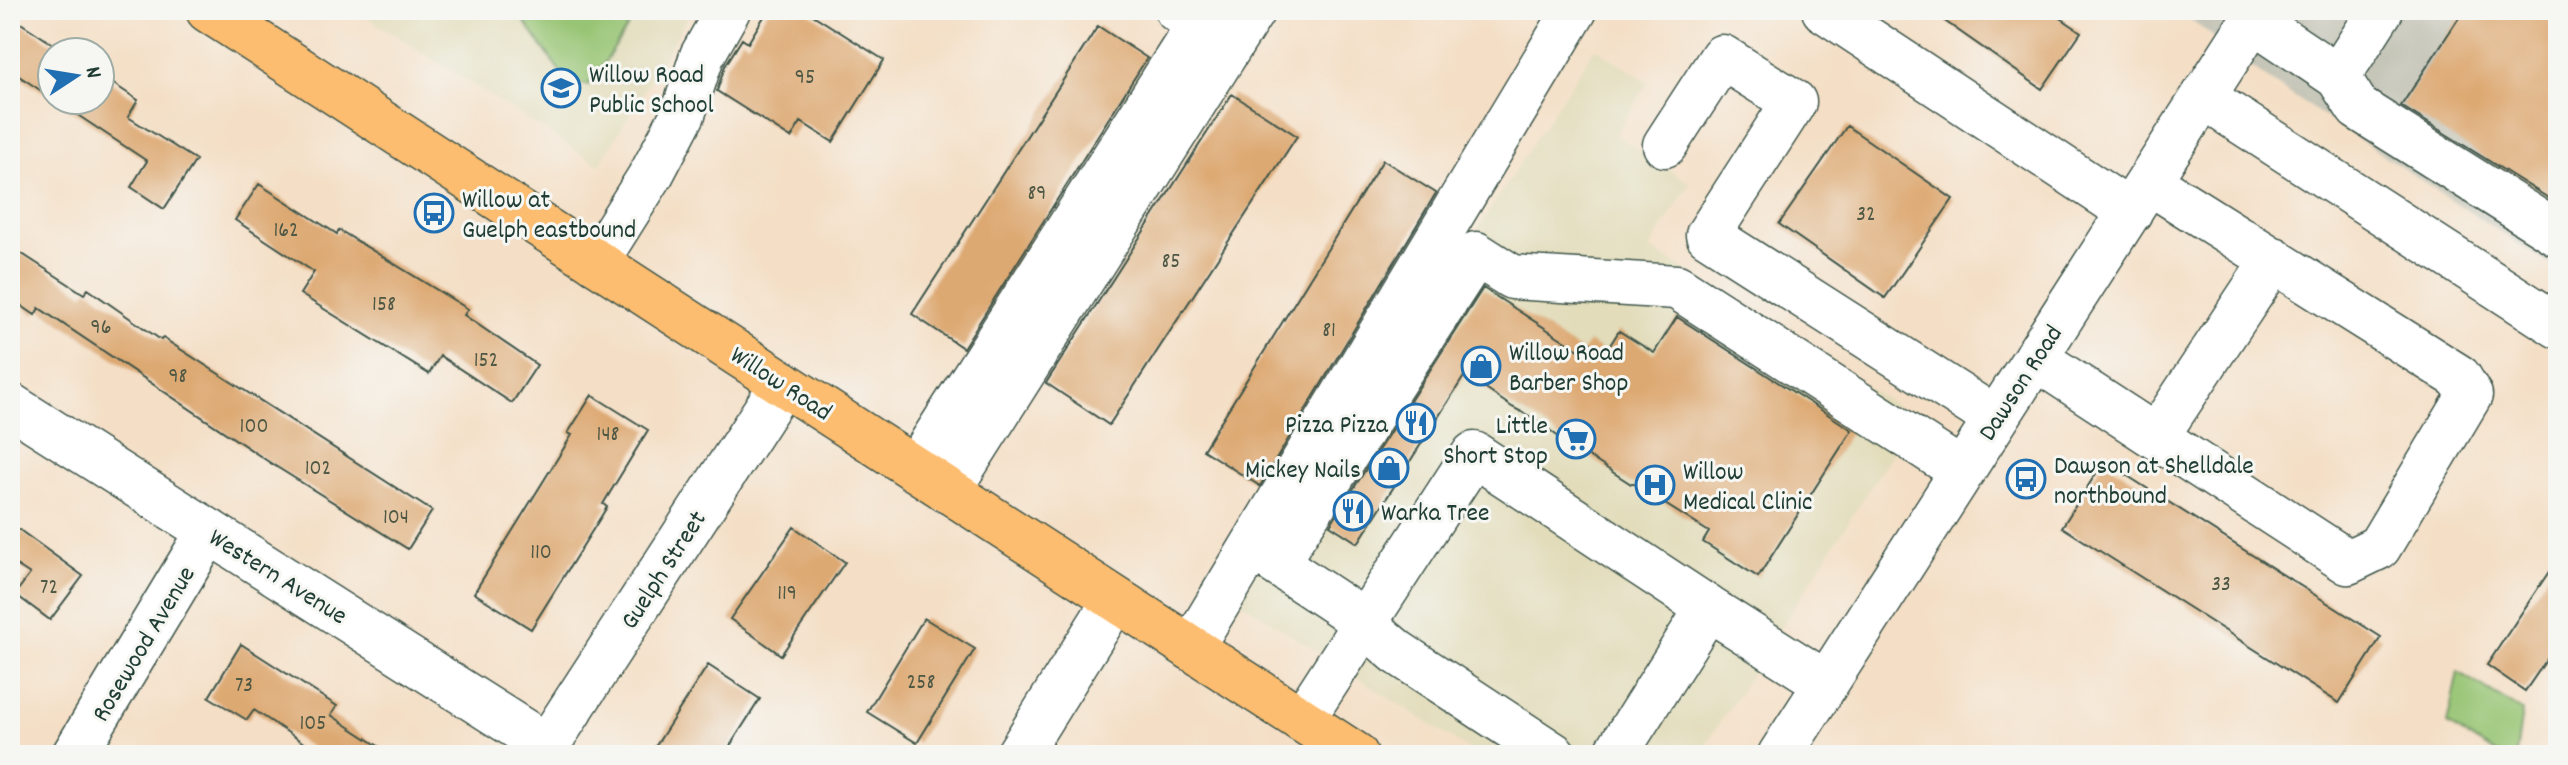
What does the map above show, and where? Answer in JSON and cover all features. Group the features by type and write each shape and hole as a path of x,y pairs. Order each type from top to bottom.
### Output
{"main road":[{"name":"Willow Road","path":"208,10 1356,755"}],"street":[{"path":"596,262 652,173 683,114 702,56 728,10"},
{"path":"932,480 1199,24 1177,10"},
{"path":"932,480 1253,10"},
{"path":"1191,648 1575,10"},
{"path":"1824,10 2140,197 2274,259 2459,377 2470,395 2379,547 2348,562 2035,358"},
{"path":"2338,77 2381,10"},
{"path":"2256,15 2338,77 2358,108 2558,234"},
{"name":"Dawson Road","path":"1780,755 2256,15"},
{"path":"1665,145 1722,57 1794,102 1708,235 1996,419"},
{"path":"2203,97 2558,326"},
{"path":"1554,755 1397,652 1364,624 1276,563 1476,254 1512,277 1677,287 1962,471"},
{"path":"2156,437 2274,259"},
{"name":"Guelph Street","path":"544,750 783,383"},
{"name":"Western Avenue","path":"10,405 544,750"},
{"path":"1302,720 1474,454 1826,683"},
{"name":"Rosewood Avenue","path":"74,755 209,531"},
{"path":"1018,755 1115,600"},
{"path":"1615,755 1708,608"}],"shaded area":[{"name":"Willow Road Public School","path":"356,10 692,10 599,165"},
{"path":"2176,10 2558,10 2558,270 2263,76"},
{"path":"1595,47 1648,82 1615,135 1690,183 1650,248 1915,418 1699,755 1477,755 1238,600"}],"green space":[{"path":"516,10 639,10 588,85 572,83 562,74"},
{"path":"2458,672 2522,711 2516,755 2499,755 2447,724"}],"building":[{"path":"768,10 805,10 884,60 833,142 801,122 791,138 717,91 725,66 742,39 748,43"},
{"path":"1929,10 2049,10 2081,32 2042,89"},
{"path":"2464,10 2558,10 2558,204 2401,106"},
{"path":"10,16 41,36 36,36 36,87 10,70"},
{"path":"1098,26 1147,58 963,348 912,314"},
{"path":"116,86 138,100 128,117 196,160 164,209 131,187 147,161 79,116 116,116"},
{"path":"1232,94 1297,136 1109,425 1046,383"},
{"path":"1847,126 1953,199 1885,298 1779,224"},
{"path":"1383,160 1436,193 1260,486 1203,450"},
{"path":"259,184 337,234 339,230 468,309 464,315 537,365 512,403 440,356 429,374 300,294 314,272 235,220"},
{"path":"10,246 84,294 88,289 161,340 163,338 432,511 408,549 272,464 39,308 35,315 10,298"},
{"path":"1483,288 1582,352 1589,342 1605,353 1619,331 1654,353 1677,317 1852,430 1758,577 1703,542 1709,532 1465,375 1358,543 1330,525"},
{"path":"592,395 648,430 603,504 607,507 531,629 474,593 572,435 568,433"},
{"path":"2104,461 2381,637 2339,703 2062,527"},
{"path":"10,523 83,576 50,620 15,594 30,574 10,561"},
{"path":"794,527 845,562 781,655 730,619"},
{"path":"2558,558 2558,643 2525,691 2487,665"},
{"path":"924,618 975,649 917,743 867,712"},
{"path":"241,644 337,706 331,715 392,755 322,755 254,710 247,720 209,697"},
{"path":"708,665 760,699 724,755 650,755"}],"place":[{"name":"Willow Road Public School","path":"561,88"},
{"name":"Willow at Guelph eastbound","path":"434,213"},
{"name":"Willow Road Barber Shop","path":"1481,366"},
{"name":"Pizza Pizza","path":"1416,423"},
{"name":"Little Short Stop","path":"1576,439"},
{"name":"Mickey Nails","path":"1389,468"},
{"name":"Dawson at Shelldale northbound","path":"2026,479"},
{"name":"Willow Medical Clinic","path":"1655,485"},
{"name":"Warka Tree","path":"1353,511"}]}
